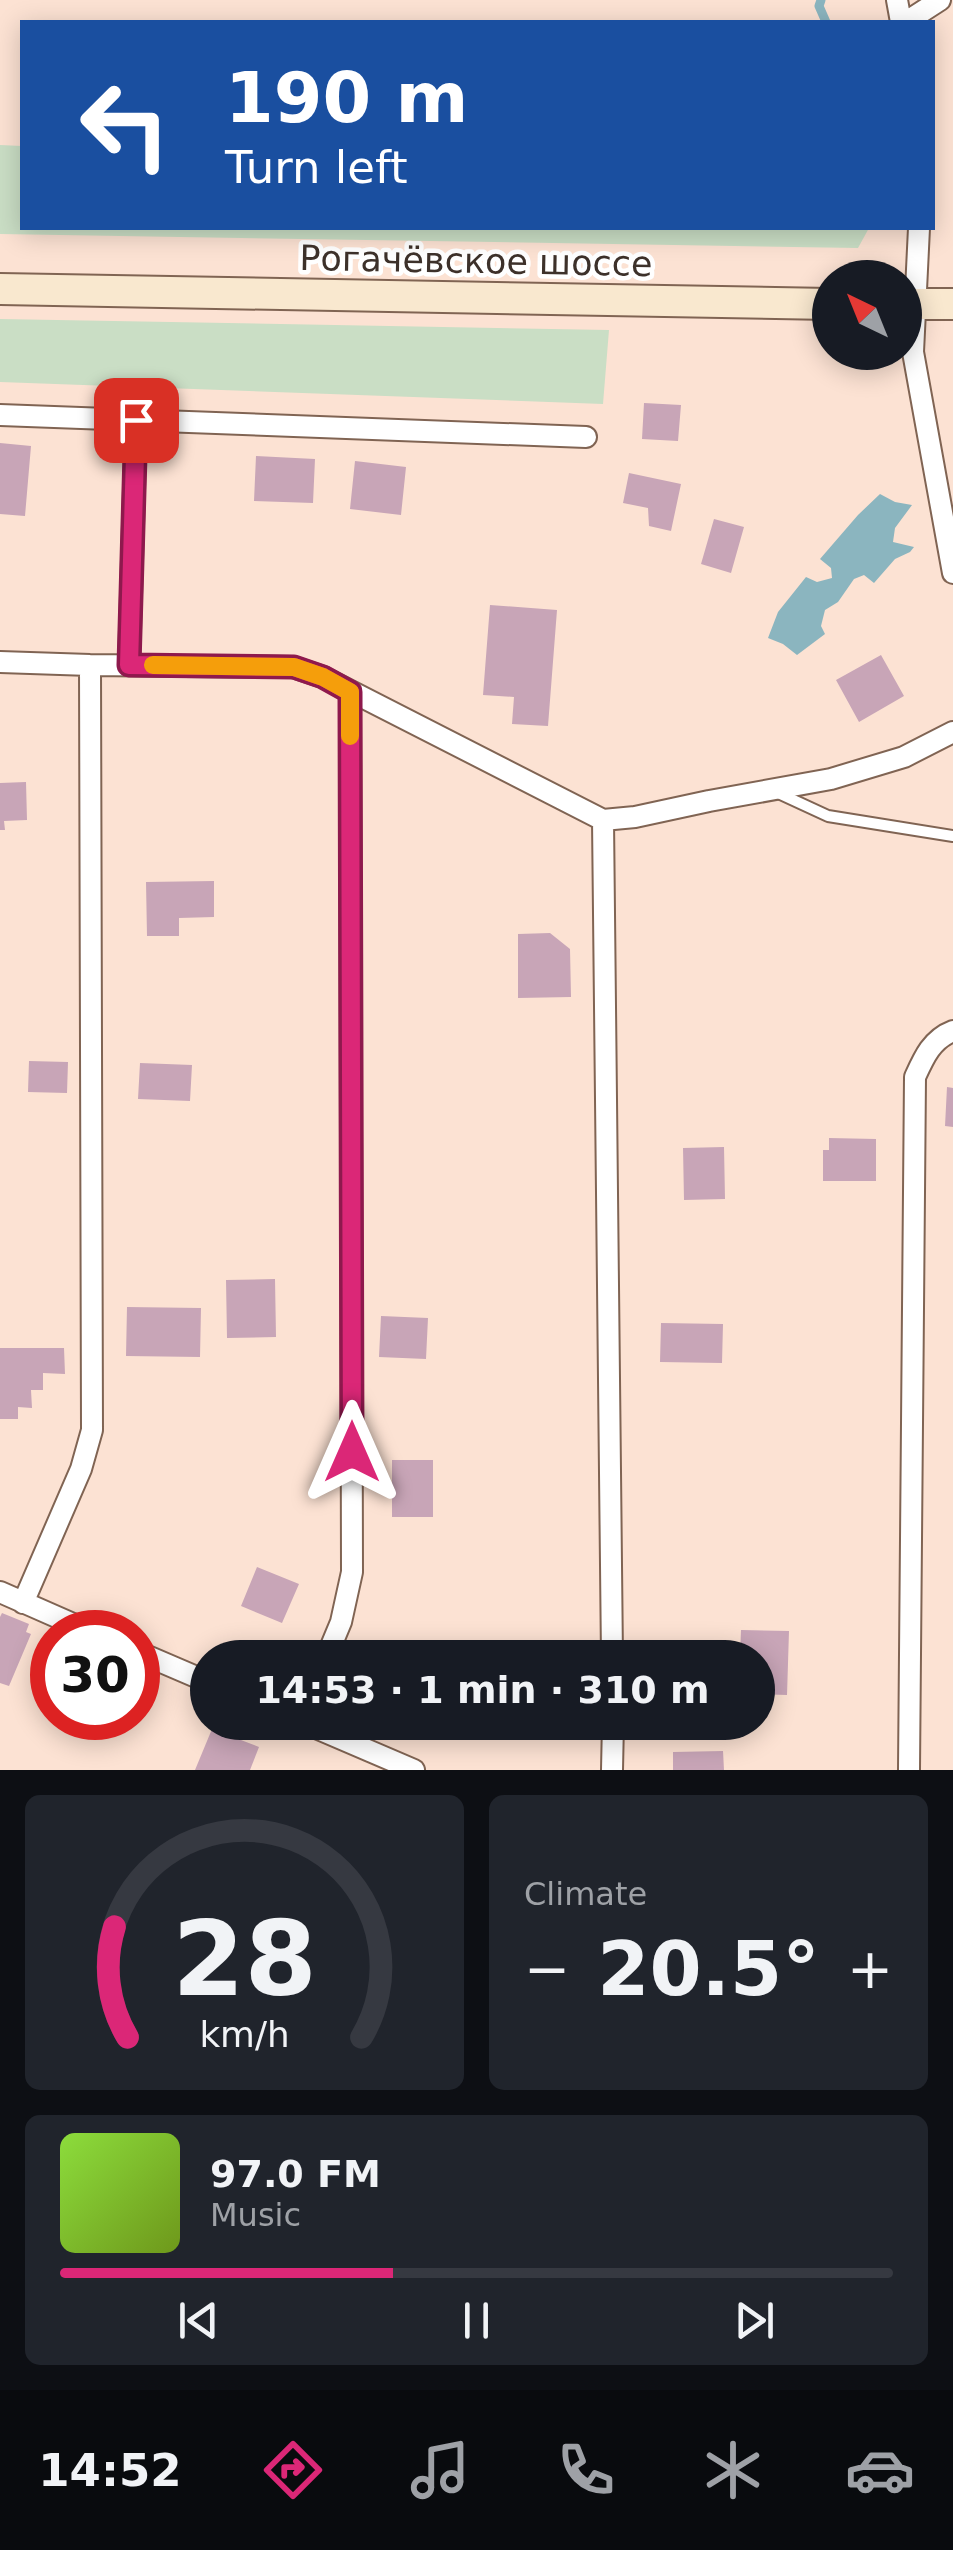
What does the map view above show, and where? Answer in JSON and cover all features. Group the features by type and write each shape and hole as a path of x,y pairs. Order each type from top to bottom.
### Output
{"main road":[{"name":"Рогачёвское шоссе","path":"0,288 812,304"},
{"path":"922,304 953,304"}],"street":[{"path":"907,20 940,0"},
{"path":"915,260 919,230"},
{"path":"916,370 953,573"},
{"path":"0,416 586,437"},
{"path":"129,665 136,420"},
{"path":"0,662 294,667 323,677 603,820 831,779 904,757 953,732"},
{"path":"23,1603 81,1469 92,1430 90,665"},
{"path":"333,1640 352,1572 350,692"},
{"path":"603,820 612,1640"},
{"path":"909,1770 914,1077 929,1047 953,1031"},
{"path":"0,1592 39,1610"},
{"path":"160,1661 190,1674"},
{"path":"344,1740 414,1770"},
{"path":"612,1770 613,1740"}],"lane":[{"path":"770,790 828,816 953,836"}],"green space":[{"path":"0,145 20,146 20,230 868,230 858,248 0,234"},
{"path":"0,319 609,330 603,404 0,382"}],"water":[{"path":"880,494 912,505 895,528 893,542 914,547 895,559 874,583 864,575 854,579 838,602 825,610 821,626 825,634 797,655 768,638 778,612 806,577 817,582 832,578 831,568 820,559"}],"building":[{"path":"644,403 681,405 678,441 642,439"},
{"path":"0,443 31,446 25,516 0,514"},
{"path":"256,456 315,459 313,503 254,501"},
{"path":"355,461 406,467 401,515 350,509"},
{"path":"629,473 681,484 671,531 649,526 648,508 623,503"},
{"path":"714,519 744,527 731,573 701,564"},
{"path":"490,605 557,610 548,726 512,724 514,697 483,695"},
{"path":"881,655 904,696 859,722 836,680"},
{"path":"26,782 27,820 4,821 5,830 0,830 0,783"},
{"path":"214,881 214,917 179,918 179,936 147,936 146,882"},
{"path":"550,933 570,949 571,997 518,998 518,934"},
{"path":"29,1061 68,1062 67,1093 28,1092"},
{"path":"140,1063 192,1065 190,1101 138,1099"},
{"path":"947,1087 953,1088 953,1127 945,1126"},
{"path":"829,1138 876,1139 876,1181 823,1181 823,1150 829,1150"},
{"path":"724,1147 725,1199 684,1200 683,1148"},
{"path":"275,1279 276,1337 227,1338 226,1280"},
{"path":"127,1307 201,1308 200,1357 126,1356"},
{"path":"381,1316 428,1318 426,1359 379,1357"},
{"path":"661,1323 723,1324 722,1363 660,1362"},
{"path":"0,1348 64,1348 65,1374 43,1373 43,1390 31,1390 32,1408 18,1407 18,1419 0,1419"},
{"path":"392,1460 433,1460 433,1517 392,1517"},
{"path":"257,1567 299,1584 282,1623 241,1606"},
{"path":"2,1613 29,1624 26,1632 30,1636 9,1686 0,1683"},
{"path":"741,1630 789,1631 787,1695 775,1695 775,1640 741,1640"},
{"path":"207,1740 241,1740 259,1747 250,1770 195,1770"},
{"path":"723,1751 724,1770 673,1770 673,1752"}],"waterway":[{"path":"821,0 819,6 825,20"}],"slow traffic":[{"path":"153,665 294,667 323,677 350,692 350,736"}],"route":[{"path":"136,420 129,665 294,667 350,692 352,1452"}]}
